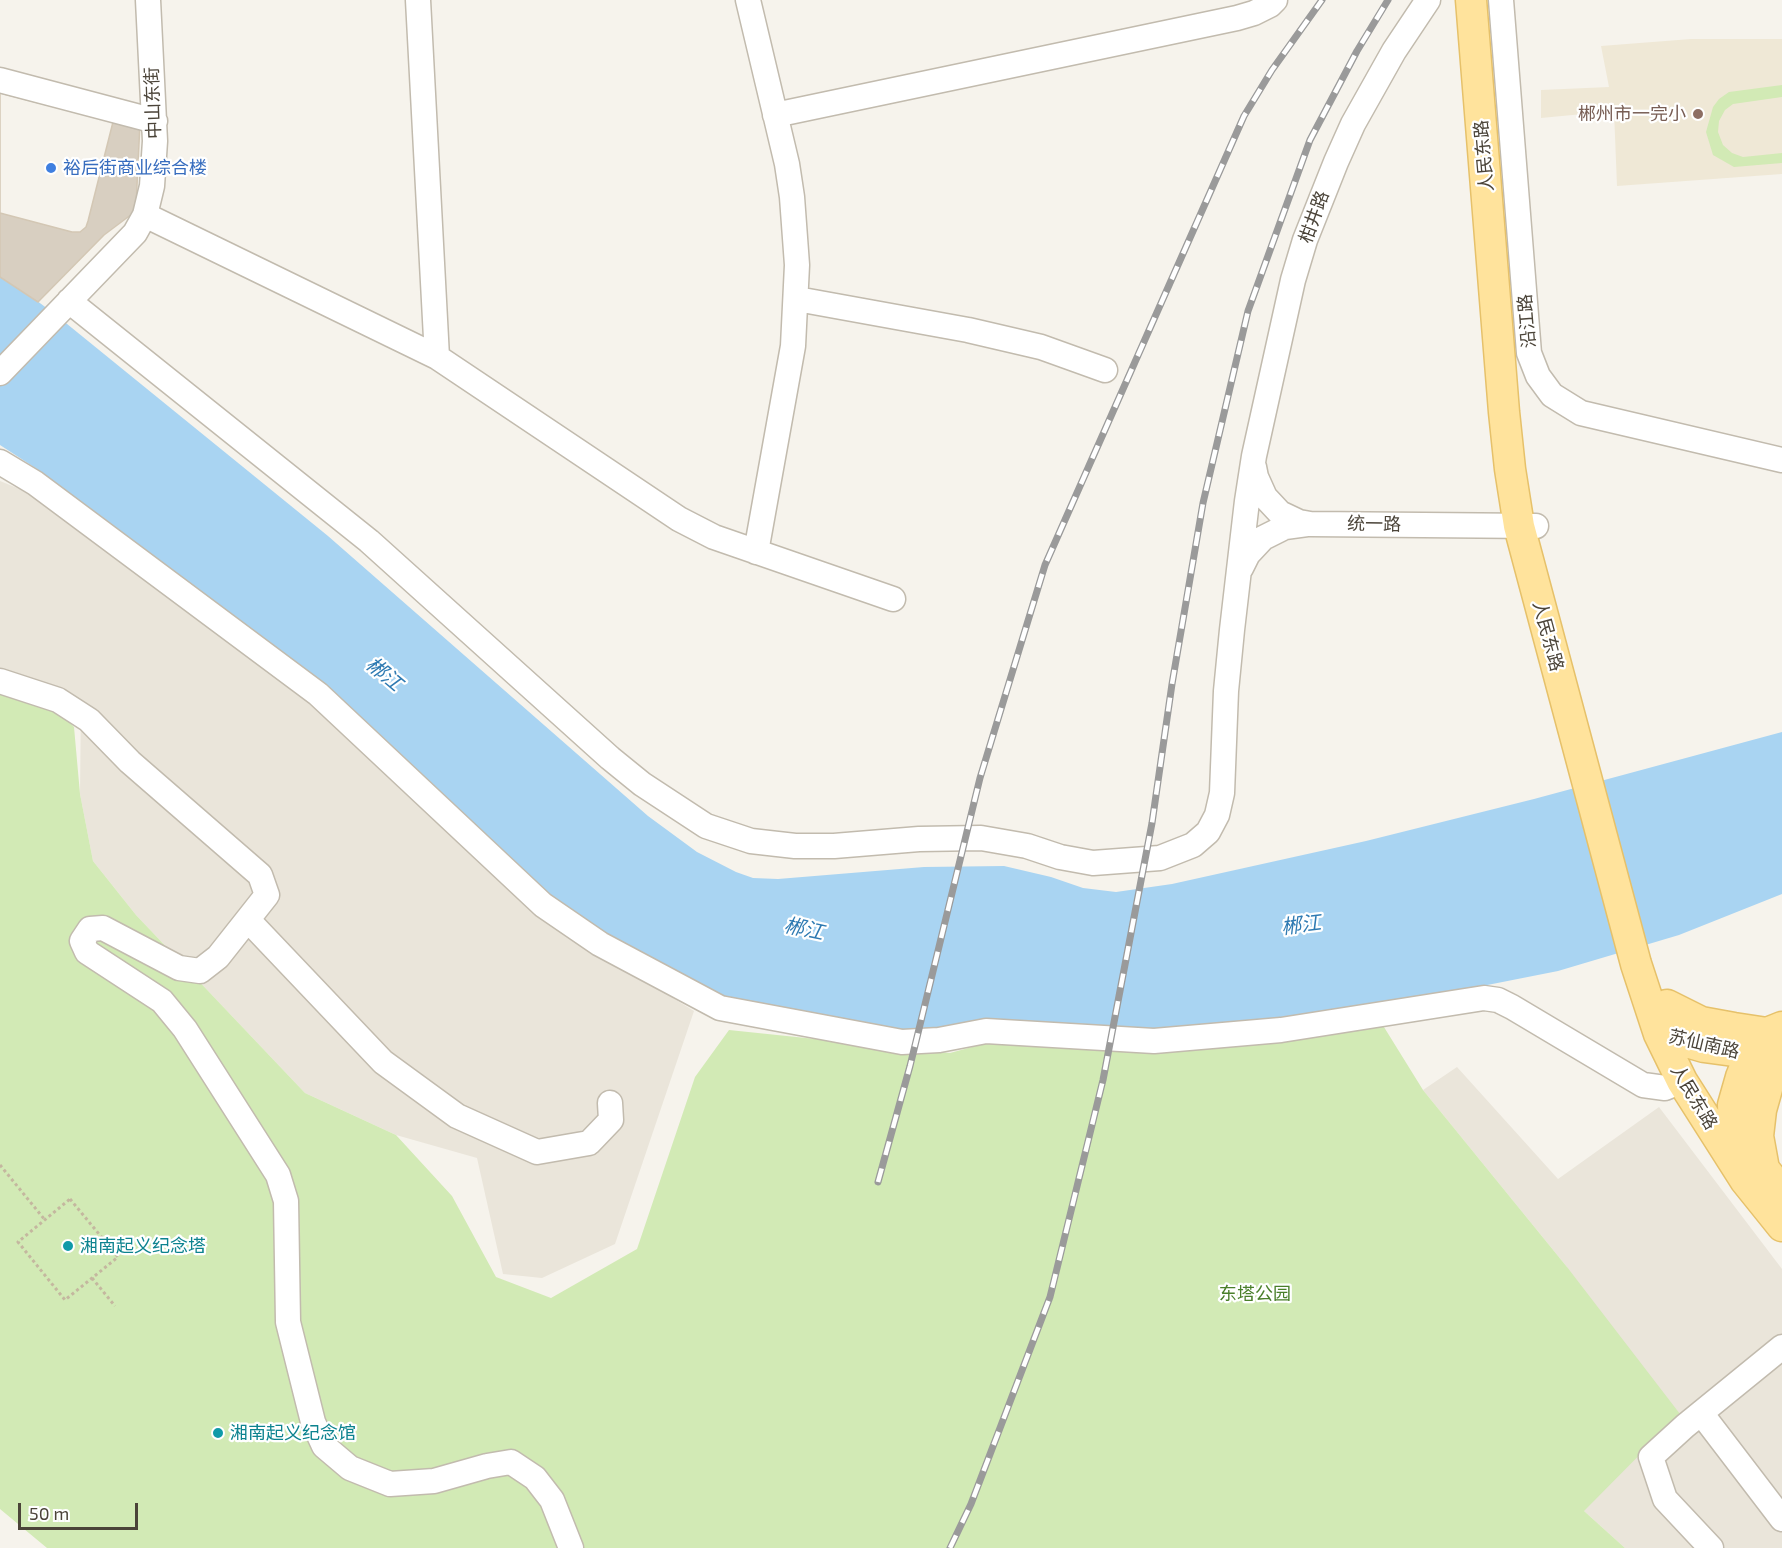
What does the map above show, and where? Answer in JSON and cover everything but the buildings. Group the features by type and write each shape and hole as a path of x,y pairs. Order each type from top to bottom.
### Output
{"main road":[{"name":"人民东路","path":"1472,0 1504,412 1518,526 1644,961 1671,1037 1682,1081 1754,1174 1782,1192"},
{"name":"人民东路","path":"1488,0 1521,411 1518,526"},
{"name":"人民东路","path":"1644,961 1667,1005 1671,1037 1698,1073 1734,1130 1782,1226"},
{"name":"苏仙南路","path":"1667,1005 1701,1022 1772,1045"},
{"name":"苏仙南路","path":"1671,1037 1704,1047 1772,1045"},
{"name":"苏仙南路","path":"1734,1130 1733,1105 1741,1077 1772,1045"},
{"path":"1754,1174 1772,1045"}],"street":[{"name":"中山东街","path":"0,373 135,233 145,215 152,186 155,121 148,0"},
{"path":"418,0 437,357"},
{"path":"748,0 792,197 797,265 793,346 756,552"},
{"path":"775,115 1237,18 1254,13 1275,0"},
{"name":"柑井路","path":"1237,584 1254,456 1293,280 1320,201 1349,133 1373,87 1428,0"},
{"name":"沿江路","path":"1502,0 1529,353 1538,376 1552,395 1581,413 1782,460"},
{"path":"0,80 155,121"},
{"path":"145,215 437,357 679,519 714,537 893,599"},
{"path":"797,299 968,330 1041,348 1105,370"},
{"path":"62,308 369,541 601,750 642,784 706,826 751,841 795,846 834,846 919,839 981,838 1027,846 1060,857 1093,863 1160,858 1193,845 1208,832 1217,815 1222,793 1226,691 1237,584 1243,563 1263,538 1285,527 1310,524"},
{"name":"统一路","path":"1254,456 1256,477 1272,506 1289,518 1310,524 1518,526"},
{"path":"0,462 35,483 318,694 543,905 600,944 720,1008 902,1042 939,1040 986,1031 1154,1041 1281,1030 1484,998 1498,1000 1512,1007 1643,1085 1665,1088 1682,1081"},
{"path":"0,681 58,700 89,720 130,762 260,875 267,895 218,957 200,971 179,969 103,928 90,929 82,941 87,952 162,1001 185,1029 278,1175 286,1201 288,1322 313,1422 324,1446 350,1468 390,1484 434,1481 487,1466 511,1462 535,1478 552,1500 571,1548"},
{"path":"248,920 384,1062 457,1116 537,1152 589,1143 611,1120 610,1103"},
{"path":"1711,1548 1665,1499 1651,1457 1782,1347"},
{"path":"1701,1413 1782,1519"}],"path":[{"path":"0,1165 45,1220"},
{"path":"70,1199 118,1257 65,1300 18,1242 45,1220 70,1199"},
{"path":"93,1278 115,1306"}],"shaded area":[{"name":"郴州市一完小","path":"1691,39 1782,39 1782,174 1617,186 1614,111 1541,118 1541,90 1609,87 1601,46"},
{"path":"0,481 47,500 285,682 352,740 536,914 694,1011 615,1244 542,1278 503,1274 477,1158 396,1135 305,1093 136,915 93,861 80,794 81,702 0,675"},
{"path":"1457,1067 1558,1179 1659,1107 1782,1269 1782,1548 1625,1548 1584,1511 1567,1267 1423,1090"}],"green space":[{"path":"1782,85 1782,97 1733,104 1725,110 1719,121 1718,132 1723,145 1732,153 1743,157 1782,153 1782,163 1734,167 1713,155 1706,132 1713,107 1719,99 1729,92"},
{"name":"东塔公园","path":"0,689 56,708 74,727 80,794 93,861 136,915 305,1093 396,1135 452,1196 496,1277 551,1298 637,1249 695,1077 729,1030 950,1053 983,1044 1379,1019 1423,1090 1567,1267 1680,1414 1584,1511 1625,1548 47,1548 0,1509"}],"water":[{"name":"郴江","path":"0,277 21,289 56,315 328,536 648,816 697,852 753,878 778,879 924,867 1004,866 1051,877 1083,888 1116,892 1172,884 1366,841 1534,799 1782,732 1782,894 1679,935 1558,971 1346,1013 1215,1032 944,1032 892,1036 738,1006 622,946 549,899 329,688 40,471 0,445"}],"railway":[{"path":"878,1182 910,1066 980,778 1045,565 1244,116 1272,70 1322,0"},
{"path":"950,1548 971,1504 1050,1297 1103,1080 1152,823 1172,684 1203,503 1248,311 1310,140 1357,51 1388,0"}],"place":[{"name":"郴州市一完小","path":"1698,114"},
{"name":"裕后街商业综合楼","path":"51,168"},
{"name":"湘南起义纪念塔","path":"68,1246"},
{"name":"湘南起义纪念馆","path":"218,1433"}]}
